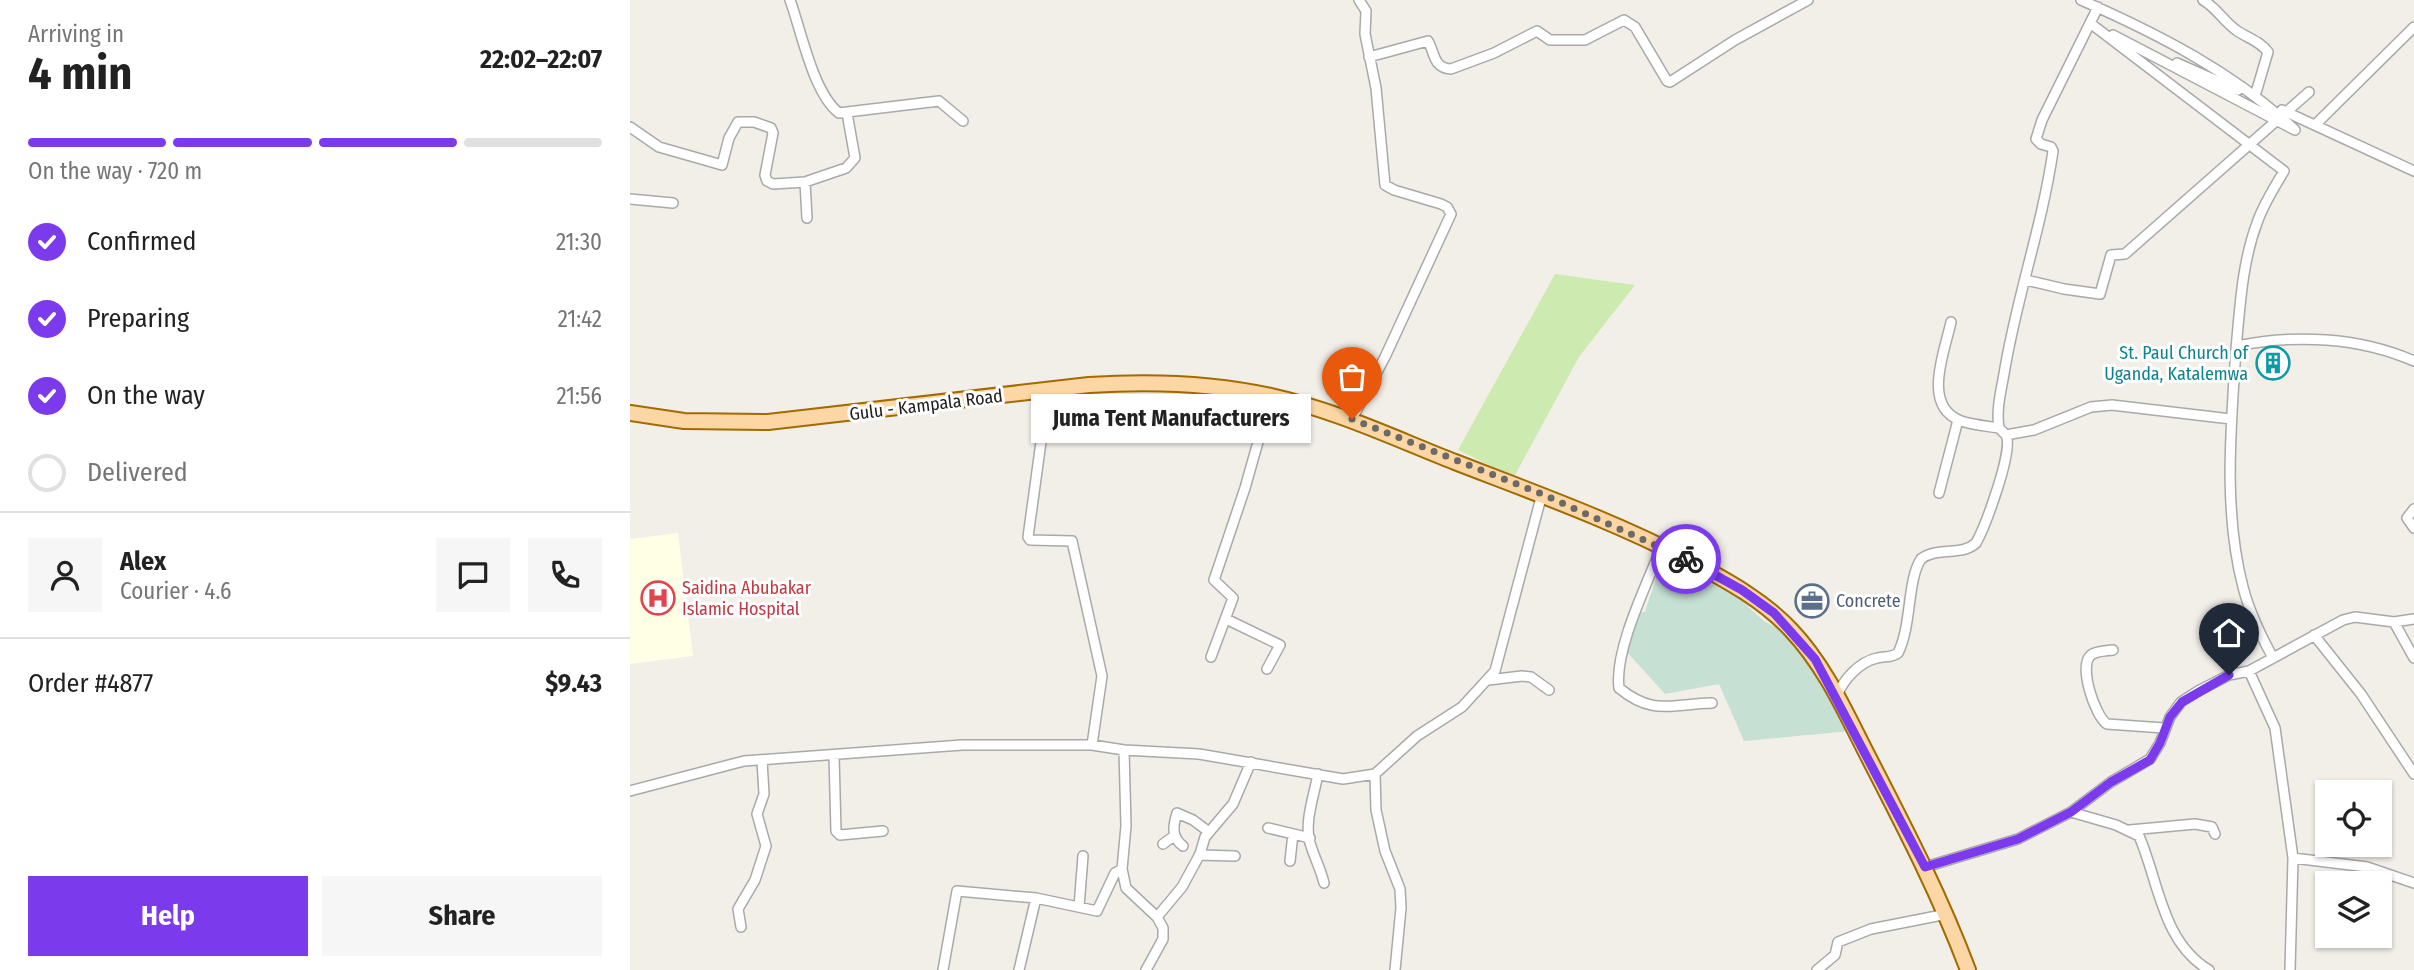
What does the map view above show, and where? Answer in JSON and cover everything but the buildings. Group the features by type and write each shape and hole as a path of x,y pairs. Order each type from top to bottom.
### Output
{"main road":[{"name":"Gulu - Kampala Road","path":"630,413 684,421 768,422 1123,383 1192,385 1271,396 1352,419 1542,494 1662,546 1742,590 1774,613 1815,659 1837,696 1925,867 1947,914 1968,970"}],"street":[{"path":"790,0 807,58 830,104 839,113 936,101 945,104 963,121"},
{"path":"1352,419 1385,357 1451,214 1447,207 1441,204 1385,185 1366,11 1359,0"},
{"path":"1369,57 1428,41 1435,61 1451,69 1494,54 1537,31 1550,40 1585,40 1624,20 1633,24 1670,82 1735,40 1808,0"},
{"path":"2081,0 2196,56 2255,96 2295,130 2090,23"},
{"path":"2203,0 2221,12 2238,32 2269,52 2255,96"},
{"path":"1837,696 1842,681 1864,664 1874,658 1895,656 1898,653 1911,608 1914,576 1921,559 1933,552 1962,550 1974,545 1982,531 2009,443 2003,431 1999,406 2011,333 2045,203 2053,151 2051,147 2036,139 2098,7"},
{"path":"2090,23 2414,171"},
{"path":"2090,23 2284,171 2256,224 2242,285 2231,419 2232,519 2239,571 2251,613 2272,656"},
{"path":"2315,125 2414,27"},
{"path":"2026,280 2064,289 2100,293 2111,255 2125,254 2309,92"},
{"path":"630,127 659,147 722,165 734,126 738,122 754,122 773,131 766,181 773,184 805,182 846,168 855,158 847,113"},
{"path":"805,182 807,218"},
{"path":"630,199 673,203"},
{"path":"1951,322 1937,390 1943,404 1958,420 2003,431 2034,429 2091,407 2112,405 2231,419"},
{"path":"2237,346 2259,341 2319,340 2361,345 2414,361"},
{"path":"1048,391 1028,536 1030,540 1072,541 1102,676 1092,745"},
{"path":"1211,657 1233,597 1214,580 1245,488 1271,396"},
{"path":"1939,493 1958,420"},
{"path":"630,791 744,761 962,745 1092,745 1124,750 1199,754 1343,779 1375,774 1417,736 1462,707 1494,671 1542,494"},
{"path":"2414,509 2407,518 2414,527"},
{"path":"1662,546 1621,653 1617,674 1619,688 1635,701 1654,708 1712,703"},
{"path":"1925,867 2018,839 2071,812 2111,782 2150,760 2173,711 2189,697 2229,675 2249,671 2272,656 2350,618 2394,622 2414,618"},
{"path":"1226,619 1280,645 1267,669"},
{"path":"2394,622 2414,658"},
{"path":"2314,635 2361,694 2414,774"},
{"path":"2113,650 2093,653 2087,660 2086,670 2091,695 2101,719 2107,724 2164,728"},
{"path":"2249,671 2274,728 2293,858 2290,970"},
{"path":"1488,680 1531,677 1549,690"},
{"path":"1124,750 1126,826 1122,869 1126,888 1157,917 1163,928 1163,939 1146,970"},
{"path":"834,756 836,831 840,835 883,831"},
{"path":"741,927 738,909 755,880 766,846 757,814 764,794 762,760"},
{"path":"1157,917 1182,887 1209,832 1233,804 1251,762"},
{"path":"1318,774 1310,817 1310,838 1324,883"},
{"path":"1375,774 1376,810 1385,850 1400,889 1401,908 1395,970"},
{"path":"2071,812 2139,836 2158,895 2180,944 2192,958 2209,970"},
{"path":"1163,844 1174,836 1177,813 1193,820 1209,832"},
{"path":"2128,830 2194,824 2212,827 2215,834"},
{"path":"1268,828 1310,838"},
{"path":"1290,861 1293,834"},
{"path":"1174,836 1183,846"},
{"path":"1199,855 1235,856"},
{"path":"1079,907 1083,856"},
{"path":"2293,858 2367,867 2414,883"},
{"path":"943,970 957,891 1036,898 1097,911 1115,873 1122,869"},
{"path":"1019,970 1036,898"},
{"path":"1817,970 1835,955 1838,942 1871,929 1947,914"}],"shaded area":[{"name":"Saidina Abubakar Islamic Hospital","path":"678,533 693,656 630,664 630,539"},
{"path":"1662,560 1733,593 1764,621 1785,632 1819,673 1852,731 1744,741 1719,684 1665,694 1626,651 1640,612 1645,612"}],"green space":[{"path":"1555,274 1635,285 1579,357 1514,477 1458,450"}],"way so far":[{"path":"1352,419 1542,494 1686,559"}],"place":[{"name":"St. Paul Church of Uganda, Katalemwa","path":"2273,363"},
{"name":"Juma Tent Manufacturers","path":"1352,419"},
{"name":"Saidina Abubakar Islamic Hospital","path":"658,598"},
{"name":"Concrete","path":"1812,601"}],"route":[{"path":"1686,559 1742,590 1774,613 1815,659 1837,696 1925,867 2018,839 2071,812 2111,782 2150,760 2173,711 2198,691 2229,675"}]}
